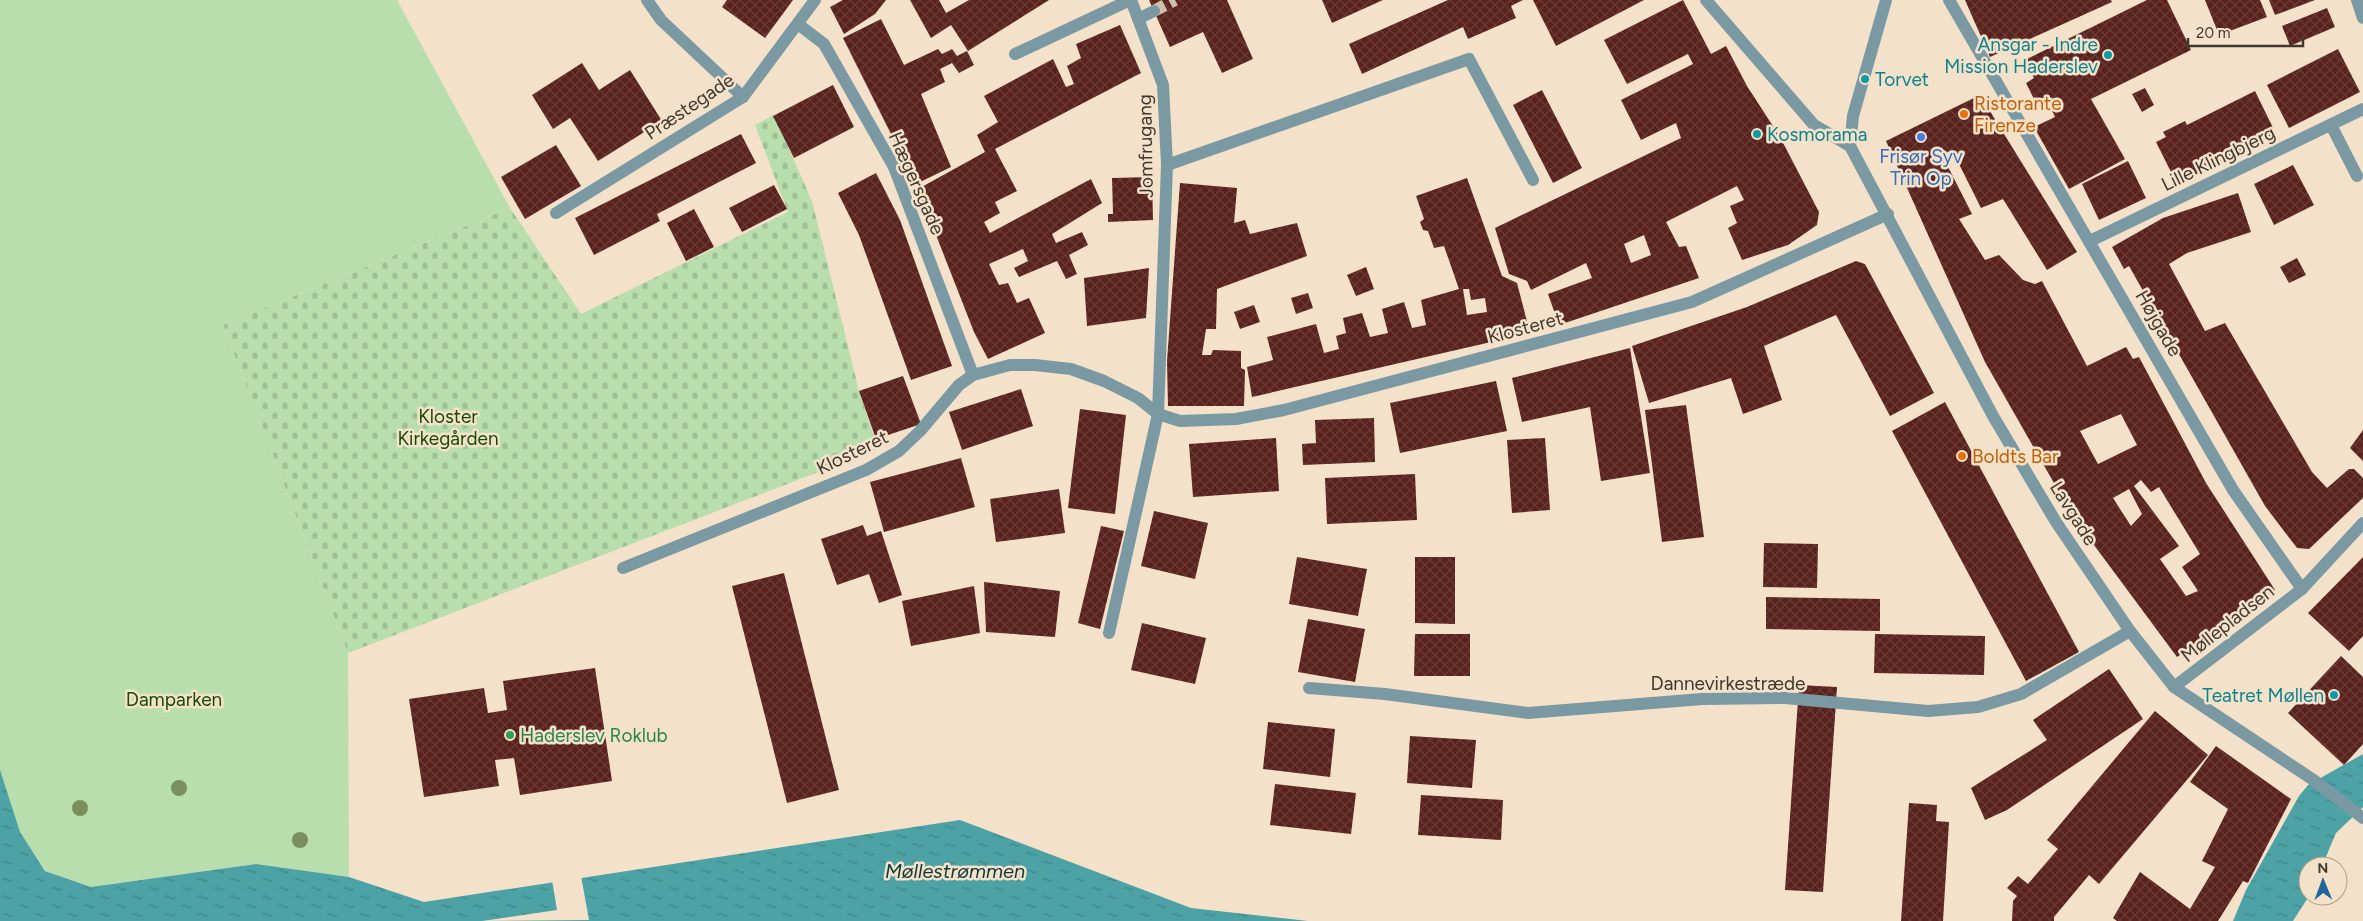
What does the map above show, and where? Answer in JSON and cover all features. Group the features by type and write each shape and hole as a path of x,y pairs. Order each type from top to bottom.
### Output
{"street":[{"path":"647,0 661,20 744,97"},
{"name":"Præstegade","path":"556,213 744,97 815,0"},
{"path":"1015,54 1131,0"},
{"name":"Jomfrugang","path":"1131,0 1163,85 1167,165 1158,414"},
{"path":"1706,0 1814,124 1850,146 1853,116 1886,0"},
{"name":"Højgade","path":"1949,0 2233,490 2302,589"},
{"path":"2357,0 2363,18"},
{"path":"1138,18 1154,11"},
{"name":"Hægersgade","path":"798,24 824,44 894,167 973,375"},
{"path":"1167,165 1469,59 1533,180"},
{"name":"Lille Klingbjerg","path":"2090,241 2363,109"},
{"path":"2331,125 2357,176"},
{"name":"Lavgade","path":"1850,146 1888,214 1993,416 2056,522 2130,631 2174,687 2315,781 2363,818"},
{"name":"Klosteret","path":"623,568 866,470 899,451 920,431 959,385 973,375 1010,365 1034,365 1071,369 1104,381 1138,398 1158,414 1180,421 1236,419 1284,410 1692,302 1888,214"},
{"path":"1110,633 1158,414"},
{"name":"Møllepladsen","path":"2174,687 2302,589 2363,524"},
{"name":"Dannevirkestræde","path":"1309,688 1385,694 1528,713 1711,698 1785,698 1928,711 1978,707 2021,694 2130,631"}],"green space":[{"name":"Damparken","path":"0,0 397,0 510,208 223,325 348,653 349,877 256,864 91,887 46,871 20,833 0,838"},
{"name":"Kloster Kirkegården","path":"774,115 812,201 859,391 878,449 348,653 223,325 510,208 581,314 788,212 755,125"}],"water":[{"path":"2363,754 2363,807 2336,833 2326,856 2298,856 2298,906 2303,906 2293,921 2233,921 2246,890 2299,796 2308,785"},
{"name":"Møllestrømmen","path":"0,770 20,832 45,871 91,887 256,864 349,877 424,902 960,820 1191,908 1308,921 0,921"}],"pier":[{"path":"581,876 589,920 482,921 557,910 552,880"}],"building":[{"path":"727,0 793,0 765,38 722,7"},
{"path":"843,0 886,0 875,14 844,34 830,7"},
{"path":"910,0 939,0 946,13 969,0 1049,0 968,51 951,25 931,38"},
{"path":"1149,0 1227,0 1253,59 1222,73 1203,32 1170,47"},
{"path":"1322,0 1383,0 1332,23"},
{"path":"1448,0 1523,0 1511,6 1516,18 1468,39 1463,27 1362,74 1349,44"},
{"path":"1533,0 1644,0 1556,46"},
{"path":"1683,0 1711,54 1726,46 1747,86 1780,137 1819,212 1817,225 1788,245 1742,260 1728,228 1737,223 1730,206 1744,200 1737,186 1666,222 1679,247 1686,246 1699,278 1559,325 1548,294 1592,278 1586,263 1531,290 1527,281 1509,274 1495,228 1681,138 1676,123 1641,140 1621,100 1693,64 1688,54 1627,84 1604,40","holes":["1644,235 1651,255 1631,263 1624,244"]},
{"path":"1965,0 2111,0 2112,2 1990,57"},
{"name":"Ansgar - Indre Mission Haderslev","path":"2147,0 2167,0 2191,50 2091,99 2125,159 2069,189 2034,127 2055,117 2046,98 2036,103 2026,83 2034,78 2025,60"},
{"path":"2205,0 2260,0 2267,17 2219,35"},
{"path":"2269,0 2315,0 2275,15"},
{"path":"2327,8 2335,27 2290,46 2282,26"},
{"path":"881,19 904,65 938,49 942,54 952,49 957,56 967,51 974,65 959,73 952,63 940,69 945,82 921,94 951,167 916,184 843,38"},
{"path":"1120,25 1141,73 995,149 1017,191 995,202 1000,213 984,222 990,233 1091,179 1102,203 1052,234 1056,243 1082,232 1088,245 1069,255 1077,274 1066,279 1057,261 1019,277 1014,268 1028,261 1023,249 989,264 999,285 1008,283 1017,303 1029,298 1045,333 988,359 974,332 918,189 985,152 977,135 998,122 984,96 1053,59 1066,87 1074,84 1067,66 1081,58 1076,44"},
{"path":"2338,49 2360,92 2289,128 2267,85"},
{"path":"582,63 599,90 630,70 662,121 598,161 570,118 553,129 532,95"},
{"path":"833,85 854,127 794,158 773,116"},
{"path":"2145,88 2154,105 2142,112 2132,94"},
{"path":"1542,90 1582,168 1553,183 1513,105"},
{"path":"2255,91 2276,134 2177,184 2156,142 2166,137 2163,132 2185,121 2187,125"},
{"path":"1980,95 2077,252 2047,270 2003,199 1981,208 1952,150 1942,155 1972,214 1959,219 1985,260 1999,255 2023,280 2035,284 2042,281 2087,366 2126,347 2133,359 2139,357 2206,483 2275,590 2177,657 2074,518 1985,362 1886,141","holes":["2121,414 2137,445 2098,464 2080,431","2141,480 2151,492 2159,487 2200,554 2182,567 2198,591 2186,596 2160,559 2179,546 2134,486","2129,489 2142,514 2131,526 2113,498"]},
{"path":"741,134 756,163 657,214 660,221 594,255 575,218"},
{"path":"556,145 581,186 525,219 501,177"},
{"path":"2128,161 2146,198 2099,220 2082,184"},
{"path":"2293,165 2314,205 2274,225 2254,184"},
{"path":"876,173 900,220 952,366 911,380 859,235 838,193"},
{"path":"1152,177 1153,220 1108,222 1108,214 1113,214 1112,178"},
{"path":"1467,178 1502,276 1517,283 1530,333 1252,397 1247,367 1273,360 1267,337 1316,324 1324,353 1339,349 1336,336 1346,333 1343,318 1362,313 1370,337 1388,333 1382,309 1404,302 1412,328 1426,325 1421,300 1459,289 1444,246 1434,248 1428,231 1423,230 1420,222 1424,219 1416,196","holes":["1463,289 1469,289 1471,300 1485,298 1487,312 1467,315"]},
{"path":"1180,183 1237,188 1234,223 1245,220 1250,234 1297,223 1307,256 1217,289 1216,329 1206,329 1202,355 1211,355 1213,350 1241,351 1241,368 1245,370 1244,406 1168,406 1167,361"},
{"path":"774,185 787,209 742,232 729,208"},
{"path":"2238,193 2251,232 2187,253 2169,264 2205,331 2225,323 2312,472 2327,488 2349,469 2354,469 2363,478 2363,498 2309,549 2297,548 2265,506 2129,266 2124,269 2112,247 2163,218"},
{"path":"694,209 714,247 686,261 667,223"},
{"path":"2297,258 2306,275 2289,283 2280,267"},
{"path":"1856,261 1865,264 1934,393 1890,416 1836,315 1764,346 1782,400 1743,414 1731,378 1649,403 1632,346 1747,307"},
{"path":"1366,267 1374,289 1356,296 1347,275"},
{"path":"1149,268 1146,318 1087,326 1084,278"},
{"path":"1308,293 1313,308 1296,314 1291,298"},
{"path":"1254,305 1260,322 1240,329 1234,312"},
{"path":"1630,348 1650,473 1601,481 1590,407 1522,422 1512,378"},
{"path":"903,376 921,424 876,439 859,391"},
{"path":"1496,381 1507,431 1400,453 1390,403"},
{"path":"1021,389 1033,426 962,450 949,412"},
{"path":"1945,402 2079,652 2026,681 1892,431"},
{"path":"1686,405 1704,537 1662,542 1645,410"},
{"path":"1080,409 1126,415 1115,514 1068,508"},
{"path":"1374,418 1375,462 1303,465 1302,444 1316,443 1315,420"},
{"path":"2363,430 2363,461 2350,448"},
{"path":"1276,438 1279,491 1193,497 1189,444"},
{"path":"1545,438 1550,510 1512,513 1507,440"},
{"path":"961,458 975,507 884,532 870,482"},
{"path":"1415,474 1417,520 1327,524 1325,478"},
{"path":"1059,489 1065,533 996,542 990,499"},
{"path":"1154,511 1208,523 1195,579 1141,566"},
{"path":"863,525 867,536 881,531 902,595 879,603 869,574 837,585 821,539"},
{"path":"1101,526 1124,531 1100,629 1078,623"},
{"path":"1764,543 1818,544 1817,588 1763,587"},
{"path":"1297,557 1367,569 1358,616 1289,604"},
{"path":"1415,557 1455,557 1455,624 1415,623"},
{"path":"2363,557 2363,636 2349,651 2308,613"},
{"path":"784,573 839,790 787,803 732,586"},
{"path":"984,582 1060,591 1055,637 986,632"},
{"path":"974,586 980,633 911,646 902,601"},
{"path":"1766,597 1880,599 1880,631 1766,629"},
{"path":"1308,619 1365,629 1355,682 1298,672"},
{"path":"1142,623 1206,638 1195,684 1131,670"},
{"path":"1415,634 1470,634 1470,676 1414,676"},
{"path":"1875,634 1985,636 1984,675 1874,673"},
{"name":"Teatret Møllen","path":"2341,656 2363,677 2363,744 2344,765 2288,713"},
{"name":"Haderslev Roklub","path":"595,668 612,781 520,795 514,758 495,760 499,786 424,797 409,699 484,688 488,713 507,710 503,681"},
{"path":"2109,669 2143,719 2007,810 1985,820 1971,788 2047,740 2033,720"},
{"path":"1799,685 1837,687 1823,892 1785,890"},
{"path":"2155,711 2208,755 2099,884 2089,875 2054,917 2054,921 2012,921 2013,901 2017,896 2007,888 2018,876 2028,884 2058,849 2047,840"},
{"path":"1268,722 1335,729 1330,777 1263,769"},
{"path":"1410,736 1476,740 1472,788 1407,783"},
{"path":"2216,746 2291,799 2248,883 2243,881 2218,921 2117,921 2113,918 2140,872 2190,909 2215,867 2202,861 2228,809 2190,782"},
{"path":"1275,784 1356,793 1351,834 1270,825"},
{"path":"1421,795 1503,800 1501,840 1418,835"},
{"path":"1909,803 1937,805 1936,821 1949,822 1943,921 1901,921"}],"tunnel":[{"path":"1154,11 1175,0"}],"place":[{"name":"Ansgar - Indre Mission Haderslev","path":"2108,55"},
{"name":"Torvet","path":"1865,79"},
{"name":"Ristorante Firenze","path":"1964,114"},
{"name":"Kosmorama","path":"1757,134"},
{"name":"Frisør Syv Trin Op","path":"1921,137"},
{"name":"Boldts Bar","path":"1962,456"},
{"name":"Teatret Møllen","path":"2334,695"},
{"name":"Haderslev Roklub","path":"510,735"}]}
